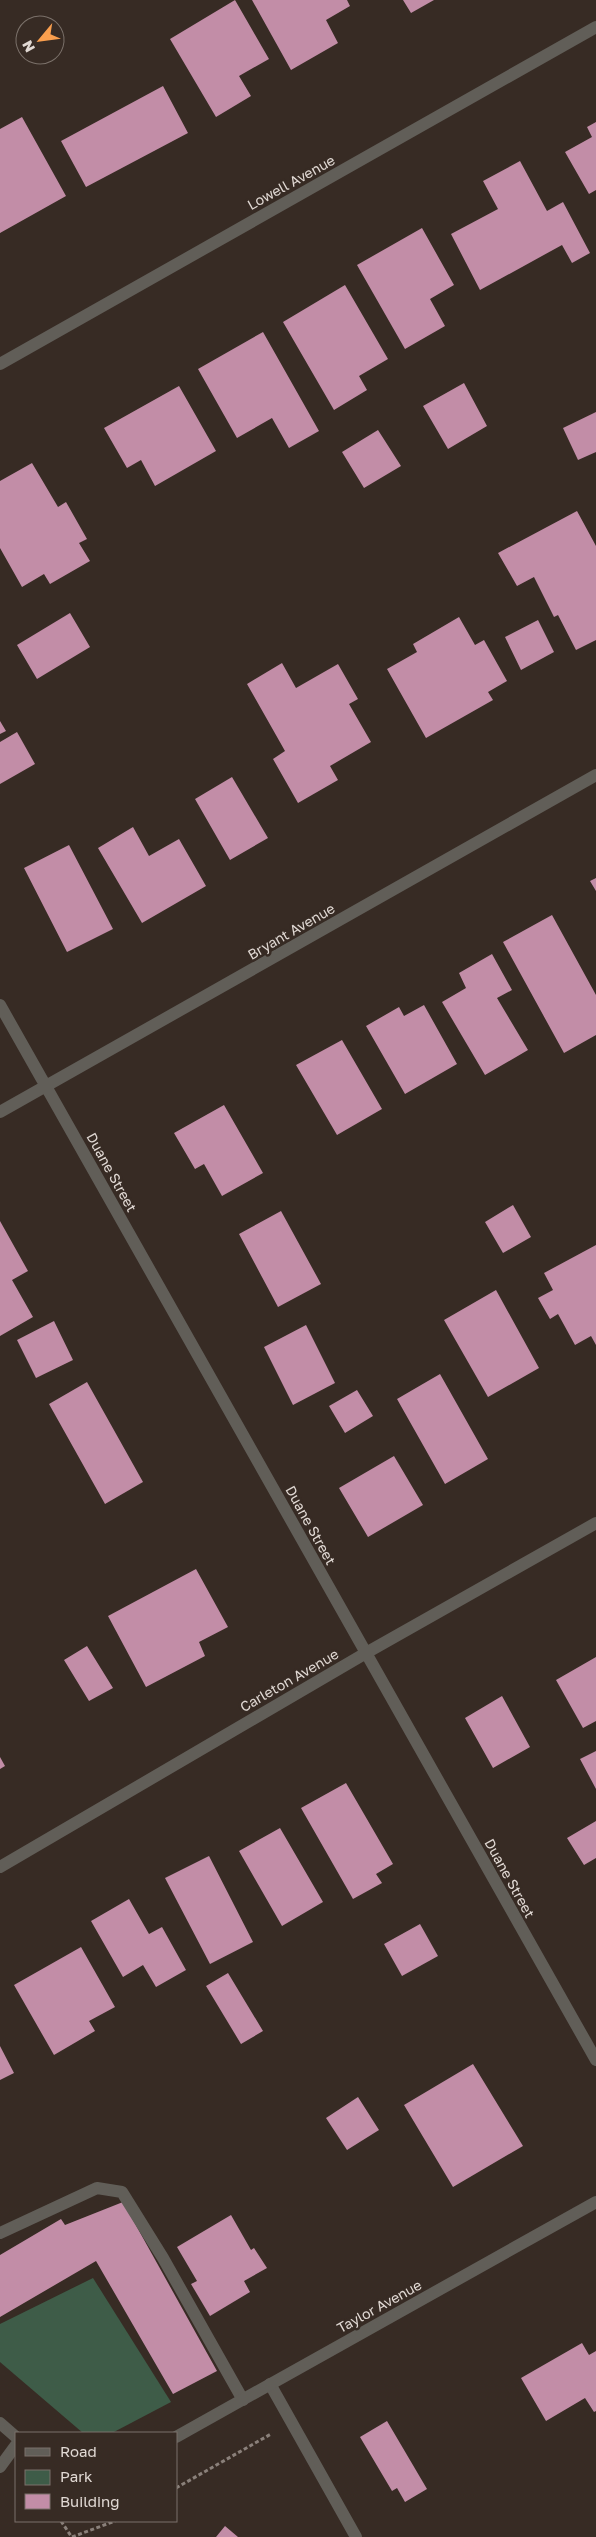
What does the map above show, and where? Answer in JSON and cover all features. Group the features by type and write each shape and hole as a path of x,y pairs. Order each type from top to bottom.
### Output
{"street":[{"name":"Lowell Avenue","path":"0,364 596,27"},
{"name":"Bryant Avenue","path":"0,1112 596,775"},
{"name":"Duane Street","path":"0,1005 596,2060"},
{"name":"Carleton Avenue","path":"0,1867 366,1653 596,1523"},
{"path":"0,2233 97,2188 122,2192 163,2258 243,2400"},
{"name":"Taylor Avenue","path":"178,2436 596,2202"},
{"path":"270,2384 356,2537"},
{"path":"0,2423 15,2437"},
{"path":"0,2467 15,2446"}],"path":[{"path":"178,2487 292,2423"},
{"path":"62,2522 72,2537 113,2522"}],"green space":[{"path":"93,2278 171,2402 114,2432 82,2432 0,2362 0,2324"}],"building":[{"path":"235,0 269,59 239,76 251,96 216,117 170,39"},
{"path":"252,0 347,0 350,6 326,20 338,43 291,70"},
{"path":"403,0 434,0 411,13"},
{"path":"163,86 188,133 86,187 61,141"},
{"path":"22,117 66,196 0,233 0,129"},
{"path":"596,122 596,190 589,194 565,152 592,137 587,127"},
{"path":"520,161 547,211 563,202 590,253 572,263 562,245 480,290 451,234 498,209 483,181"},
{"path":"422,228 454,285 430,299 445,326 405,349 357,265"},
{"path":"345,285 388,359 359,376 367,390 334,410 283,322"},
{"path":"263,332 319,431 289,448 272,418 237,438 198,369"},
{"path":"464,383 487,426 448,449 423,406"},
{"path":"179,386 216,451 155,486 141,460 127,468 104,428"},
{"path":"596,412 596,452 578,460 563,428"},
{"path":"378,430 401,466 364,488 342,452"},
{"path":"32,463 58,507 66,502 87,539 79,543 90,561 50,584 44,574 22,587 0,548 0,481"},
{"path":"577,511 596,546 596,640 576,650 558,615 554,617 534,577 517,586 498,553"},
{"path":"70,613 90,647 37,679 17,645"},
{"path":"459,617 475,645 484,640 507,681 488,692 493,700 426,738 387,669 417,652 413,644"},
{"path":"538,620 554,652 521,670 505,637"},
{"path":"282,663 296,688 338,664 358,699 349,704 371,742 330,766 338,780 298,803 273,759 285,751 247,684"},
{"path":"0,721 6,731 0,734"},
{"path":"17,732 35,764 0,784 0,742"},
{"path":"232,777 268,838 230,860 195,799"},
{"path":"133,827 149,856 179,839 206,886 142,923 98,848"},
{"path":"69,845 113,929 67,952 24,868"},
{"path":"596,878 596,891 590,881"},
{"path":"552,915 596,995 596,1035 564,1053 503,942"},
{"path":"492,954 512,990 497,998 528,1050 485,1075 442,1002 466,988 459,973"},
{"path":"424,1005 457,1064 405,1094 366,1026 399,1007 404,1016"},
{"path":"342,1040 382,1109 337,1135 296,1065"},
{"path":"224,1105 263,1173 222,1196 204,1164 195,1169 174,1133"},
{"path":"513,1205 531,1237 503,1253 485,1222"},
{"path":"281,1211 321,1284 278,1307 239,1234"},
{"path":"0,1221 28,1271 12,1280 33,1317 0,1336"},
{"path":"596,1245 596,1345 591,1336 575,1345 558,1314 550,1319 538,1298 553,1290 544,1273"},
{"path":"496,1290 539,1368 488,1397 444,1320"},
{"path":"54,1321 73,1360 36,1378 17,1340"},
{"path":"306,1325 335,1383 293,1405 264,1347"},
{"path":"440,1374 488,1459 445,1484 397,1399"},
{"path":"87,1382 143,1482 105,1504 49,1404"},
{"path":"357,1390 373,1416 345,1433 329,1406"},
{"path":"394,1456 423,1505 368,1537 339,1488"},
{"path":"196,1569 228,1627 199,1642 205,1656 146,1687 108,1616"},
{"path":"87,1646 113,1688 89,1701 64,1660"},
{"path":"596,1657 596,1721 583,1728 556,1680"},
{"path":"502,1696 530,1747 493,1768 465,1718"},
{"path":"596,1751 596,1789 580,1759"},
{"path":"0,1757 5,1766 0,1769"},
{"path":"346,1783 393,1864 376,1874 382,1883 353,1899 301,1808"},
{"path":"596,1821 596,1858 584,1865 567,1838"},
{"path":"280,1828 323,1902 282,1926 239,1851"},
{"path":"209,1856 253,1942 210,1964 165,1878"},
{"path":"129,1899 149,1934 162,1927 186,1970 156,1987 143,1965 123,1977 91,1921"},
{"path":"420,1924 438,1956 402,1976 384,1944"},
{"path":"81,1947 115,2007 89,2021 95,2031 54,2055 14,1985"},
{"path":"228,1973 263,2031 241,2044 206,1986"},
{"path":"0,2046 14,2073 0,2080"},
{"path":"473,2064 523,2146 453,2187 404,2105"},
{"path":"358,2097 379,2130 347,2150 326,2118"},
{"path":"123,2202 217,2371 173,2394 96,2261 0,2317 0,2255 61,2219 65,2225"},
{"path":"231,2215 251,2250 254,2248 267,2268 244,2281 250,2292 210,2316 191,2284 197,2281 177,2247"},
{"path":"582,2343 589,2355 596,2351 596,2411 594,2412 585,2398 546,2421 521,2378"},
{"path":"387,2421 427,2489 405,2502 397,2488 392,2491 360,2437"},
{"path":"225,2526 238,2537 216,2537"}]}
